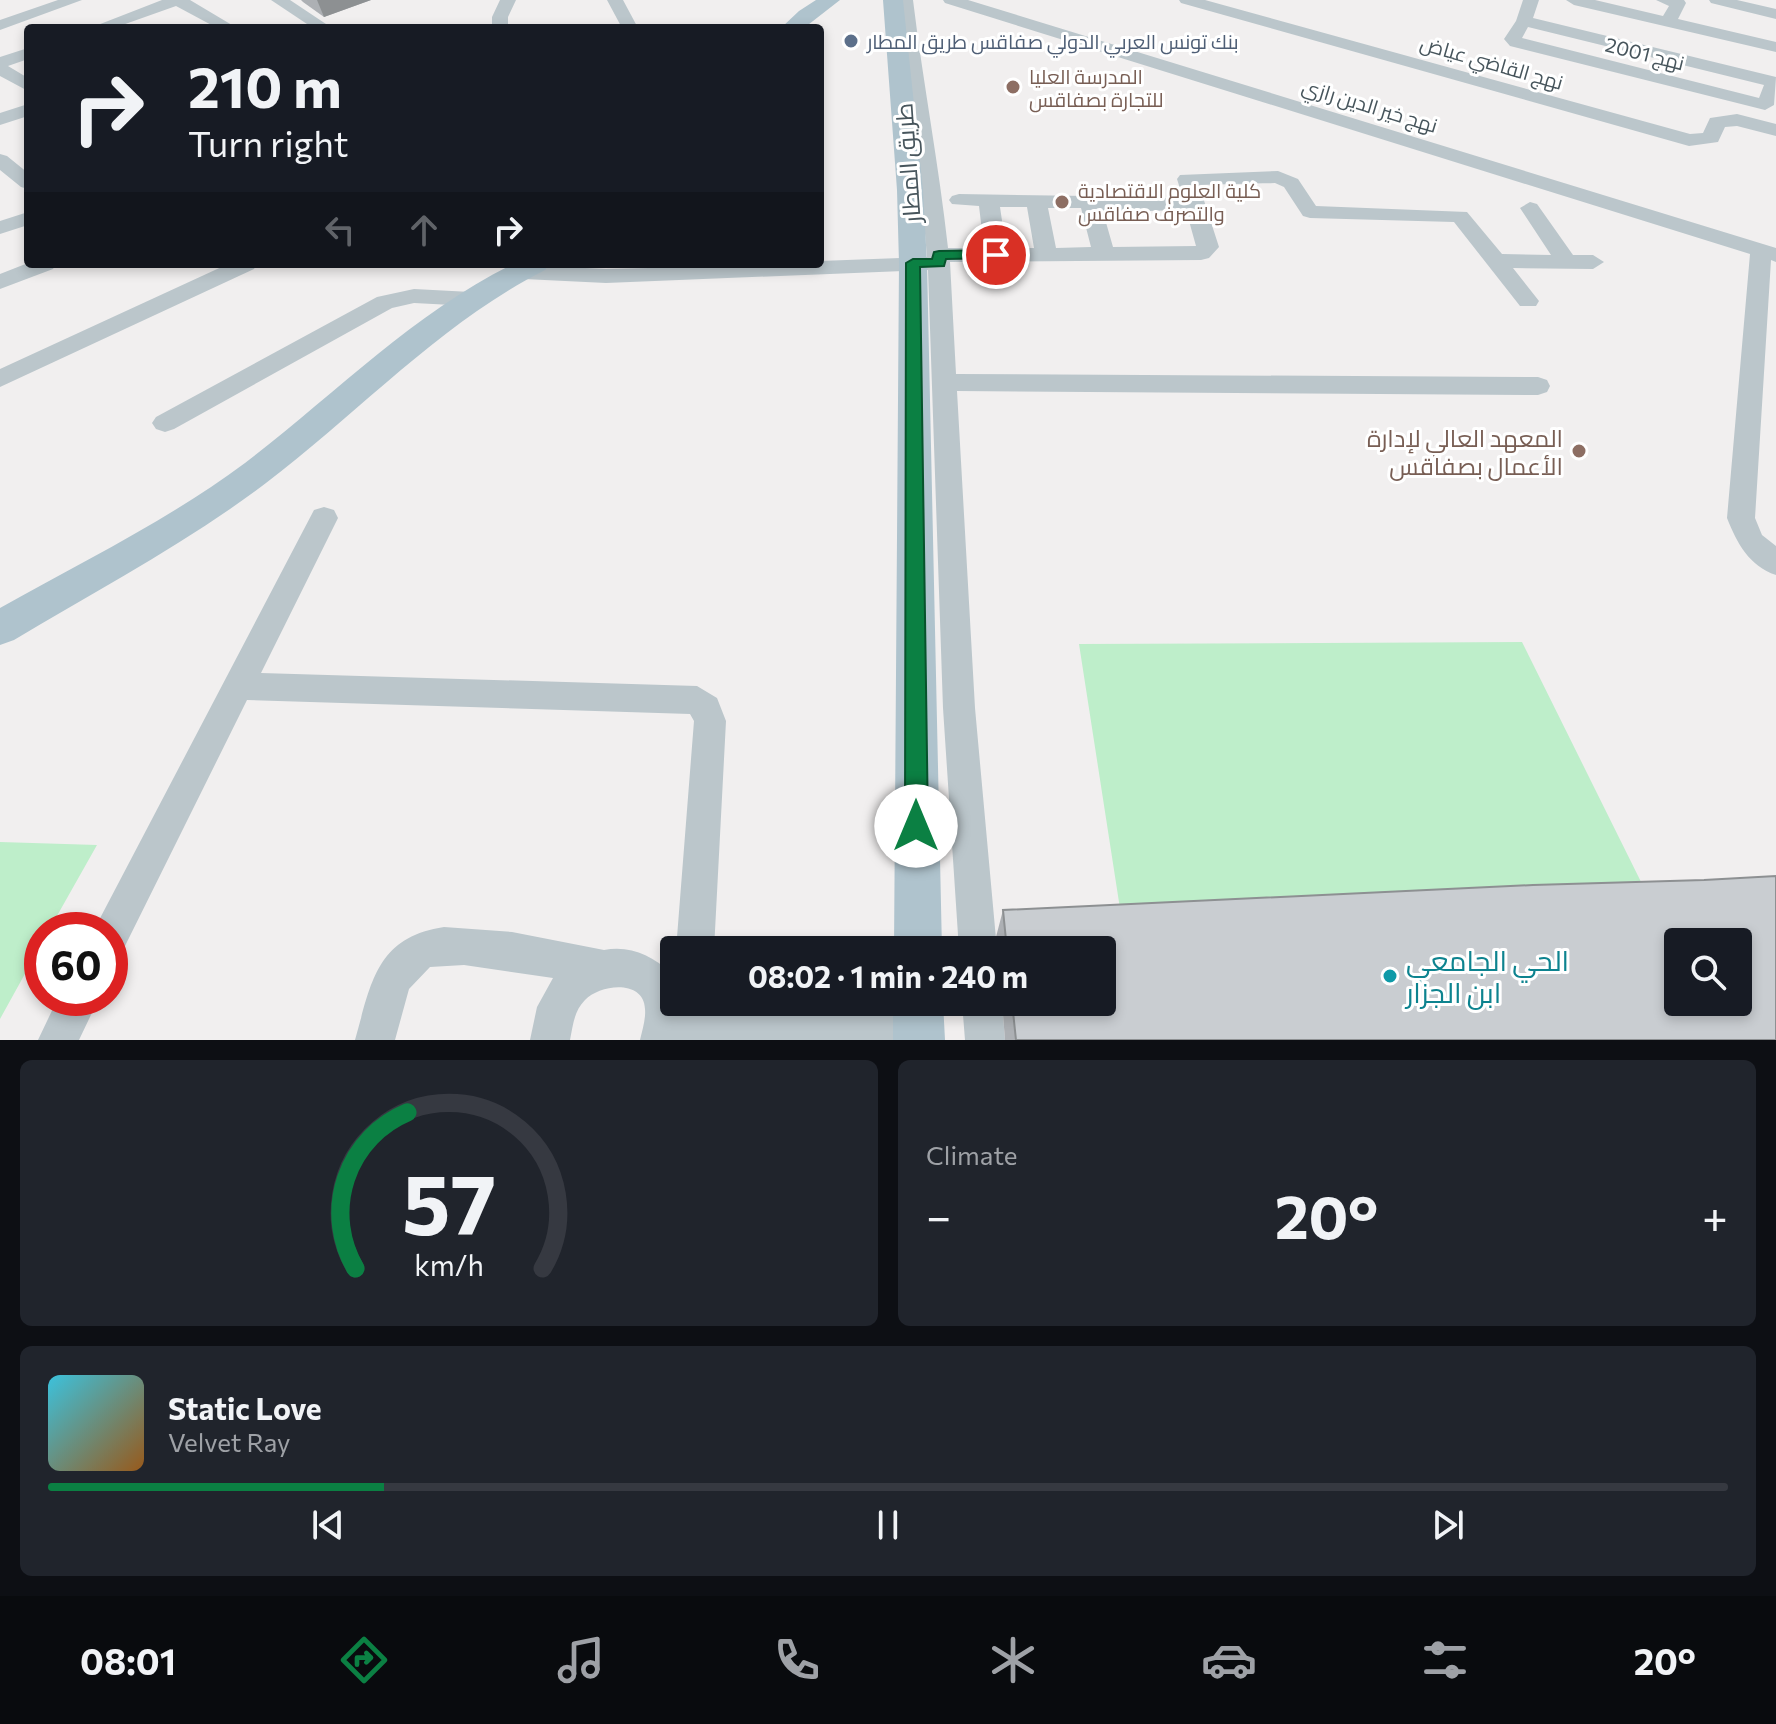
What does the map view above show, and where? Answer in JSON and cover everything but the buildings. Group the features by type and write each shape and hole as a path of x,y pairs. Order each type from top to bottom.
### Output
{"main road":[{"path":"796,24 830,0"},
{"name":"طريق المطار","path":"893,0 910,190 930,260 918,936"},
{"path":"0,628 208,507 257,472 397,355 471,299 530,268"}],"street":[{"path":"0,25 74,0"},
{"path":"279,0 318,24"},
{"path":"500,24 508,0"},
{"path":"615,0 628,24"},
{"path":"905,0 914,79 928,151 930,260 943,382 959,708 977,936"},
{"name":"نهج خير الدين رازي","path":"951,0 1769,253"},
{"name":"نهج القاضي عياض","path":"1187,0 1689,140 1711,138 1717,122 1737,120 1776,130"},
{"path":"1531,0 1524,21 1775,82"},
{"path":"1574,0 1776,47"},
{"path":"1664,0 1678,3 1668,23"},
{"path":"1717,0 1761,5 1776,14"},
{"path":"109,24 172,1 222,24"},
{"path":"1749,41 1761,5"},
{"path":"195,24 211,18"},
{"path":"1631,47 1648,18"},
{"name":"نهج 2001","path":"1524,21 1512,39 1516,42 1765,105 1775,82"},
{"path":"1573,57 1587,36"},
{"path":"0,63 24,54"},
{"path":"0,69 24,83"},
{"path":"0,119 24,111"},
{"path":"0,188 15,172"},
{"path":"824,265 996,255 1206,251 1187,179 1278,177 1291,183 1310,212 1460,216 1528,301"},
{"path":"959,200 1081,200 1091,206 1193,204"},
{"path":"989,200 996,255"},
{"path":"1036,200 1046,254"},
{"path":"1091,206 1104,254"},
{"path":"1530,208 1566,261"},
{"path":"0,228 24,219"},
{"path":"1769,253 1764,380 1741,518 1751,542 1776,563"},
{"path":"1497,261 1593,262"},
{"path":"0,282 35,268"},
{"path":"0,379 237,268"},
{"path":"530,268 606,276 768,268"},
{"path":"165,423 385,302 414,296 471,299"},
{"path":"943,382 1538,386"},
{"path":"123,912 324,518"},
{"path":"238,686 697,700 706,708 710,721 696,936"},
{"path":"375,1040 394,975 425,948 443,946 503,951 599,967"},
{"path":"550,1040 559,1001 584,975 599,967 615,964 630,966 655,983 678,1029 919,1024"},
{"path":"58,1040 70,1016"},
{"path":"983,1016 985,1040"}],"green space":[{"path":"1522,642 1649,898 1121,915 1079,644"},
{"path":"0,842 97,845 59,912 24,912 24,976 0,1019"}],"place":[{"name":"بنك تونس العربي الدولي صفاقس طريق المطار","path":"851,41"},
{"name":"المدرسة العليا للتجارة بصفاقس","path":"1013,87"},
{"name":"كلية العلوم الاقتصادية والتصرف صفاقس","path":"1062,202"},
{"name":"المعهد العالي لإدارة الأعمال بصفاقس","path":"1579,451"},
{"name":"الحي الجامعي ابن الجزار","path":"1390,976"}],"route":[{"path":"916,826 913,263 939,263 939,255 996,255"}]}
